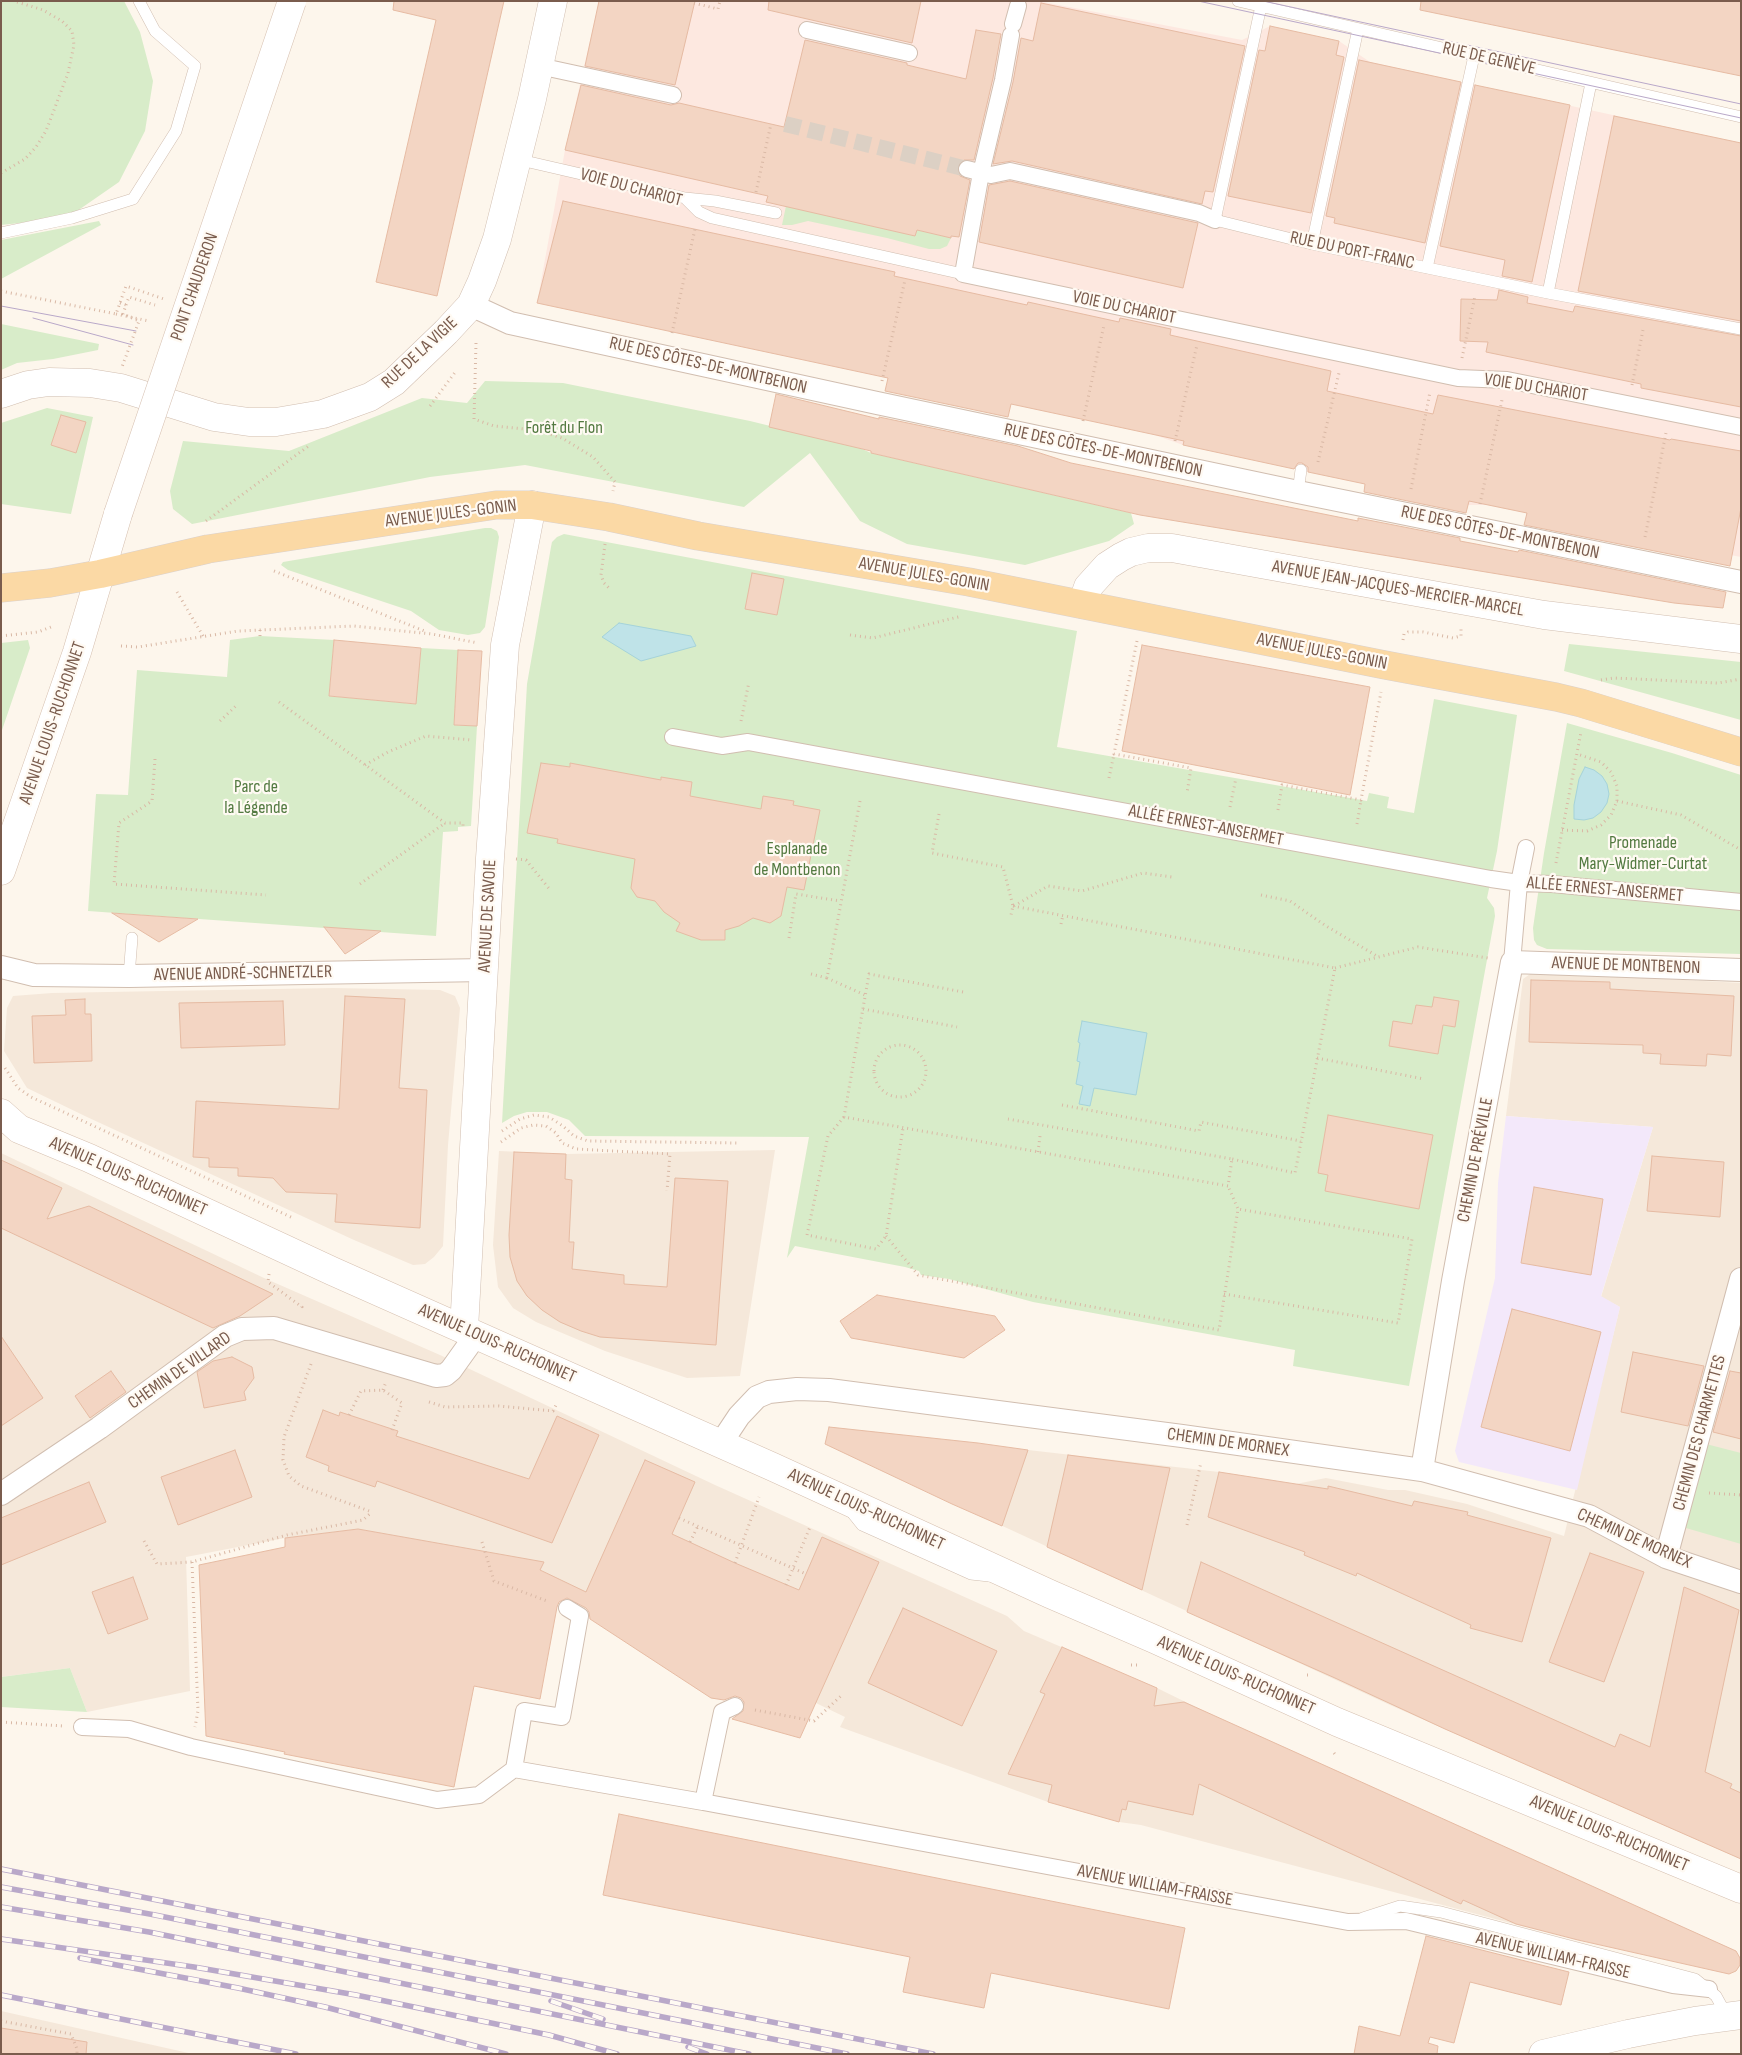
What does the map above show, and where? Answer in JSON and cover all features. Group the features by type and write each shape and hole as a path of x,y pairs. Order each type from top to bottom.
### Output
{"main road":[{"name":"PONT CHAUDERON","path":"100,574 118,514 292,1"},
{"name":"RUE DE LA VIGIE","path":"1,394 28,385 49,382 90,384 121,388 214,417 249,422 276,422 323,414 370,397 394,382 471,305 482,281 497,239 553,1"},
{"name":"AVENUE JULES-GONIN","path":"1,588 50,583 100,574 208,549 496,505 532,505 608,517 698,536 969,582 1385,666 1581,702 1741,752"},
{"name":"AVENUE DE SAVOIE","path":"470,1332 476,1130 490,858 505,645 532,505"},
{"name":"AVENUE JEAN-JACQUES-MERCIER-MARCEL","path":"1082,604 1088,587 1107,566 1121,557 1131,552 1148,548 1172,548 1544,616 1741,639"},
{"name":"AVENUE LOUIS-RUCHONNET","path":"1,871 74,661 100,574"},
{"name":"AVENUE LOUIS-RUCHONNET","path":"1,1113 19,1129 89,1158 332,1271 721,1443 1337,1722 1741,1889"},
{"path":"1543,2054 1628,2034 1734,2016"}],"street":[{"path":"963,274 974,171 1018,4"},
{"path":"807,30 910,53"},
{"path":"539,66 674,95"},
{"name":"RUE DU PORT-FRANC","path":"974,171 992,175 1010,170 1199,213 1215,220"},
{"name":"VOIE DU CHARIOT","path":"963,274 1458,378 1507,380 1741,427"},
{"name":"RUE DES CÔTES-DE-MONTBENON","path":"471,305 510,323 881,404 1298,492 1741,582"},
{"name":"ALLÉE ERNEST-ANSERMET","path":"673,737 722,746 748,742 1080,802 1398,863 1519,883 1552,884 1741,902"},
{"name":"CHEMIN DE PRÉVILLE","path":"1422,1470 1453,1281 1512,962 1519,883 1526,848"},
{"name":"AVENUE DE MONTBENON","path":"1512,962 1741,970"},
{"name":"AVENUE ANDRÉ-SCHNETZLER","path":"1,967 34,975 129,976 485,970"},
{"name":"CHEMIN DES CHARMETTES","path":"1666,1557 1740,1285"},
{"name":"CHEMIN DE VILLARD","path":"1,1494 99,1428 225,1336 242,1329 274,1328 436,1376 445,1375 451,1370 470,1332"},
{"name":"CHEMIN DE MORNEX","path":"721,1443 739,1416 757,1397 769,1392 798,1389 838,1392 1182,1436 1422,1470 1589,1516 1666,1557 1741,1582"},
{"path":"82,1727 129,1729 191,1747 437,1800 479,1795 514,1769 524,1711 562,1717 580,1616 567,1608"},
{"path":"703,1802 722,1712 735,1706"},
{"name":"AVENUE WILLIAM-FRAISSE","path":"514,1769 703,1802 1348,1922 1406,1921 1673,1985 1709,1989"}],"lane":[{"path":"1,233 72,218 133,199 176,131 195,66 155,31 139,1"},
{"name":"RUE DE GENÈVE","path":"1238,1 1741,117"},
{"path":"1215,220 1261,6"},
{"path":"1312,244 1358,29"},
{"path":"1427,268 1474,56"},
{"path":"1548,293 1592,83"},
{"name":"VOIE DU CHARIOT","path":"516,159 685,198 699,212 712,218 963,274"},
{"path":"685,198 714,200 776,213"},
{"name":"RUE DU PORT-FRANC","path":"1215,220 1312,244 1427,268 1741,329"},
{"path":"1298,492 1301,470"},
{"path":"129,976 132,938"},
{"path":"1709,1989 1734,2016"}],"path":[{"path":"1,174 25,159 36,147 46,131 68,73 74,45 72,32 62,21 44,10 14,1"},
{"path":"694,3 718,9 720,1"},
{"path":"754,196 772,124"},
{"path":"666,356 699,212"},
{"path":"881,404 909,262"},
{"path":"116,314 126,286 189,307"},
{"path":"1,291 149,321"},
{"path":"122,367 139,321 123,314 129,297 154,305"},
{"path":"120,303 126,305"},
{"path":"1078,446 1109,305"},
{"path":"1628,404 1646,312"},
{"path":"1458,378 1470,316"},
{"path":"1173,448 1201,325"},
{"path":"476,343 474,419 494,426 536,430 562,438 593,457 615,482 613,494"},
{"path":"1317,470 1343,354"},
{"path":"430,406 456,371"},
{"path":"1411,490 1434,372"},
{"path":"1479,505 1507,380"},
{"path":"1645,540 1670,413"},
{"path":"199,526 315,441"},
{"path":"606,538 601,575 611,590"},
{"path":"274,571 432,634"},
{"path":"177,592 203,636"},
{"path":"850,635 872,638 962,616"},
{"path":"1109,778 1143,616"},
{"path":"1404,634 1408,632 1423,632 1453,638 1461,636 1462,629 1454,624"},
{"path":"1,636 38,632 51,626"},
{"path":"121,646 138,647 203,636 260,630 354,626 432,634 483,644"},
{"path":"260,630 260,636"},
{"path":"1357,824 1385,666"},
{"path":"1595,681 1614,678 1718,683 1741,679"},
{"path":"741,722 749,682"},
{"path":"279,702 445,824"},
{"path":"220,721 238,704"},
{"path":"1552,884 1583,724"},
{"path":"365,765 388,752 426,736 444,738"},
{"path":"1114,754 1191,768 1187,793"},
{"path":"1562,830 1587,831 1601,825 1611,815 1617,801 1617,786 1611,772 1600,762 1577,754"},
{"path":"155,759 152,802 119,823 114,884 266,895"},
{"path":"1230,807 1236,778"},
{"path":"1278,810 1282,785 1361,800"},
{"path":"827,978 860,801"},
{"path":"1617,801 1681,815 1741,850"},
{"path":"939,814 932,853 1003,867 1013,906 1011,915"},
{"path":"360,884 445,824 463,823"},
{"path":"526,860 551,891"},
{"path":"1013,906 1048,886 1082,891 1143,873 1172,877"},
{"path":"789,938 796,894 840,901"},
{"path":"1261,895 1290,901 1326,926 1377,956"},
{"path":"1013,906 1335,968 1418,947 1512,962"},
{"path":"1061,924 1063,915"},
{"path":"1008,1119 1232,1159 1295,1173 1335,968"},
{"path":"811,974 827,978 865,996"},
{"path":"903,1128 886,1236 876,1249 807,1235 828,1136 844,1117 870,974 963,992"},
{"path":"863,1009 957,1027"},
{"path":"897,1046 913,1049 924,1061 926,1078 922,1086 909,1096 892,1096 884,1092 875,1078 874,1069 877,1061 881,1054 897,1046"},
{"path":"1318,1058 1424,1079"},
{"path":"4,1068 18,1088 31,1098 293,1218"},
{"path":"1062,1105 1199,1131 1201,1122 1301,1141"},
{"path":"476,1130 502,1131 520,1119 534,1115 549,1117 574,1136 588,1141 739,1143"},
{"path":"844,1117 1228,1186"},
{"path":"500,1143 504,1142 521,1128 533,1125 546,1126 556,1133 562,1143 576,1149 670,1154 667,1191"},
{"path":"1038,1152 1040,1136"},
{"path":"886,1236 918,1276 1219,1330 1238,1209 1228,1186 1232,1159"},
{"path":"1224,1294 1398,1323 1412,1239 1238,1209"},
{"path":"269,1274 270,1285 302,1307 298,1314"},
{"path":"144,1541 157,1564 192,1562 287,1535 363,1520 372,1512 300,1486 289,1476 283,1460 284,1437 311,1362 320,1365"},
{"path":"383,1388 386,1382"},
{"path":"383,1388 402,1403 392,1430"},
{"path":"349,1415 361,1391 383,1388 392,1389"},
{"path":"427,1401 445,1407 499,1406 553,1411 556,1405"},
{"path":"1187,1525 1201,1466"},
{"path":"1684,1492 1741,1495"},
{"path":"735,1563 759,1496"},
{"path":"679,1518 806,1574"},
{"path":"690,1542 698,1526"},
{"path":"786,1585 810,1527"},
{"path":"482,1542 494,1581 567,1608"},
{"path":"191,1747 198,1711 192,1562"},
{"path":"1131,1665 1138,1665"},
{"path":"735,1706 814,1721 843,1694"},
{"path":"1,1722 82,1727"},
{"path":"1334,1753 1337,1757"},
{"path":"1,2021 71,2034 77,2054"}],"shaded area":[{"path":"599,1 1038,1 1242,40 1270,26 1339,41 1370,62 1741,143 1741,557 1526,516 1526,513 1487,505 1468,505 1402,492 1183,445 1149,433 537,303 565,150"},
{"path":"1533,972 1741,983 1741,1859 1390,1705 825,1444 829,1427 1219,1472 1296,1484 1326,1478 1388,1490 1405,1490 1467,1504 1564,1536 1620,1307 1601,1297 1653,1127 1506,1116 1523,979"},
{"path":"333,988 440,990 455,996 460,1008 448,1145 443,1246 425,1264 413,1265 354,1240 27,1088 4,1051 7,1008 13,996 52,993"},
{"path":"1506,1116 1653,1127 1601,1296 1620,1307 1577,1490 1459,1462 1455,1451 1495,1278 1498,1183"},
{"path":"775,1150 740,1376 687,1378 605,1351 536,1322 513,1308 498,1287 493,1245 499,1151 566,1154"},
{"path":"1,1153 264,1278 440,1355 715,1485 1007,1616 1024,1631 1157,1688 1212,1715 1736,1951 1740,1958 1740,1965 1736,1971 1729,1974 1518,1925 1048,1802 840,1727 845,1717 512,1557 358,1529 285,1538 186,1557 190,1691 87,1712 70,1668 1,1677"},
{"path":"1,2011 193,2054 1,2054"}],"green space":[{"path":"1,1 124,1 140,32 153,81 145,131 119,182 67,218 1,225"},
{"path":"786,206 915,236 917,230 951,238 947,246 940,249 929,249 808,221 792,225 782,225"},
{"path":"99,221 101,225 1,279 1,240"},
{"path":"1,324 99,344 98,350 53,359 17,363 1,370"},
{"name":"Forêt du Flon","path":"485,381 563,383 750,421 860,448 871,453 1131,513 1134,524 1109,541 1025,565 907,544 860,521 810,453 744,507 525,465 430,477 192,524 173,509 170,491 183,441 289,451 422,398 467,403"},
{"path":"47,408 93,417 71,514 1,504 1,423"},
{"path":"485,528 497,531 499,537 485,627 480,633 468,635 439,630 411,611 288,570 281,565 283,562"},
{"name":"Esplanade de Montbenon","path":"564,534 1077,631 1057,747 1367,801 1369,793 1389,797 1387,808 1414,813 1434,699 1517,715 1497,851 1487,898 1494,908 1495,916 1409,1386 1293,1366 1295,1350 1033,1302 949,1279 921,1275 919,1271 905,1267 795,1246 787,1258 809,1137 585,1136 569,1120 547,1112 527,1112 514,1116 502,1123 527,684 552,542"},
{"name":"Parc de la Légende","path":"260,636 334,640 329,696 415,704 421,648 458,650 454,725 477,726 471,826 458,827 458,831 443,832 436,936 88,911 96,794 128,795 137,670 227,677 230,640"},
{"path":"28,640 30,648 1,733 1,643"},
{"path":"1569,644 1741,662 1741,720 1564,671"},
{"name":"Promenade Mary-Widmer-Curtat","path":"1567,723 1741,775 1741,954 1547,949 1537,945 1534,940 1533,928"},
{"path":"1706,1444 1741,1453 1741,1544 1686,1528"},
{"path":"70,1668 87,1712 1,1707 1,1677"}],"water":[{"path":"619,623 691,636 696,646 641,661 602,637"},
{"path":"1585,767 1594,770 1602,776 1607,784 1609,794 1607,803 1601,812 1593,818 1584,820 1574,819 1574,805 1579,779"},
{"path":"1082,1021 1147,1033 1136,1095 1094,1088 1090,1106 1079,1104 1083,1086 1076,1084 1080,1062 1077,1061 1080,1043 1078,1042"}],"building":[{"path":"394,1 504,1 437,296 376,282 436,20 393,10"},
{"path":"599,1 695,1 675,85 585,66"},
{"path":"769,1 921,1 912,43 768,10"},
{"path":"1421,1 1741,1 1741,76 1420,10"},
{"path":"1041,3 1245,46 1213,192 1205,191 1202,204 1012,161 993,164 1013,82 1021,38 1033,41"},
{"path":"1270,26 1339,41 1336,55 1344,57 1311,213 1228,196 1259,50 1265,51"},
{"path":"976,30 1001,34 974,160 964,160 957,167 960,176 970,180 959,237 951,236 951,238 917,230 915,236 766,202 768,196 565,150 581,85 671,105 679,103 784,127 805,40 907,63 907,65 966,79"},
{"path":"1359,60 1461,82 1425,243 1334,223 1335,218 1326,216"},
{"path":"1475,85 1570,105 1532,282 1502,276 1505,260 1440,246"},
{"path":"1614,116 1741,143 1741,321 1578,291"},
{"path":"1010,181 1198,223 1183,288 979,242 989,185"},
{"path":"563,201 895,272 894,276 1027,305 1028,302 1119,322 1120,318 1171,329 1170,335 1331,371 1327,391 1433,414 1438,395 1670,440 1741,451 1741,508 1730,566 1524,525 1527,513 1469,501 1466,513 1364,492 1365,484 1308,472 1308,467 1302,463 1298,463 1294,469 1183,445 1184,441 1011,404 1008,417 885,391 888,378 537,303"},
{"path":"1499,290 1528,297 1527,303 1573,312 1575,306 1741,336 1741,407 1641,388 1641,384 1486,352 1488,342 1460,341 1461,299 1497,300"},
{"path":"776,394 879,419 879,417 1018,446 1071,463 1358,521 1358,518 1460,538 1460,541 1518,552 1519,550 1726,592 1723,608 1674,603 1140,515 871,453 871,451 769,427"},
{"path":"61,415 86,422 76,453 51,445"},
{"path":"752,573 784,579 777,615 745,609"},
{"path":"334,640 421,648 416,704 329,696"},
{"path":"1142,645 1370,687 1350,795 1122,751"},
{"path":"458,650 482,651 477,726 454,725"},
{"path":"541,763 570,767 570,763 661,780 661,777 692,782 690,796 761,809 763,796 794,801 793,805 820,810 804,890 787,887 781,916 770,923 753,918 739,926 725,930 725,940 701,940 676,931 680,923 664,912 655,901 637,897 631,888 635,859 557,843 558,839 527,833"},
{"path":"112,913 198,919 159,942"},
{"path":"324,927 381,931 345,954"},
{"path":"1531,980 1610,982 1610,989 1734,996 1731,1056 1707,1054 1706,1066 1660,1064 1661,1054 1643,1053 1643,1045 1529,1042"},
{"path":"345,996 405,999 399,1088 427,1090 420,1228 335,1222 337,1194 286,1192 273,1178 238,1176 238,1168 209,1167 209,1158 193,1157 196,1101 339,1109"},
{"path":"1434,997 1459,1001 1455,1027 1443,1025 1438,1054 1389,1046 1393,1021 1412,1024 1416,1005 1432,1007"},
{"path":"85,999 85,1014 91,1014 92,1061 34,1063 32,1016 66,1015 65,1000"},
{"path":"283,1001 285,1045 181,1048 179,1003"},
{"path":"1328,1115 1433,1135 1419,1209 1325,1191 1328,1175 1318,1173"},
{"path":"514,1152 566,1154 565,1179 572,1180 569,1242 574,1242 572,1269 624,1275 624,1284 667,1287 675,1178 728,1181 716,1345 600,1337 560,1322 542,1310 527,1296 517,1281 510,1257 509,1235"},
{"path":"1652,1156 1724,1162 1720,1217 1647,1211"},
{"path":"1,1160 62,1188 47,1219 89,1206 273,1294 240,1316 213,1328 1,1228"},
{"path":"1534,1187 1603,1199 1591,1275 1521,1263"},
{"path":"877,1295 995,1316 1005,1330 964,1358 851,1338 840,1321"},
{"path":"1512,1309 1601,1332 1570,1451 1481,1427"},
{"path":"1,1336 43,1398 1,1426"},
{"path":"1633,1352 1704,1366 1688,1426 1621,1412"},
{"path":"232,1357 252,1367 254,1378 244,1392 246,1400 204,1408 197,1372 213,1361"},
{"path":"111,1371 126,1392 90,1418 75,1396"},
{"path":"1730,1371 1741,1373 1741,1439 1713,1432"},
{"path":"323,1410 339,1416 340,1412 398,1431 396,1436 529,1479 557,1416 599,1435 552,1543 377,1481 375,1487 328,1471 329,1466 306,1457"},
{"path":"829,1427 1028,1450 1002,1526 825,1444"},
{"path":"235,1450 252,1497 178,1525 161,1477"},
{"path":"1068,1455 1170,1468 1142,1590 1047,1547"},
{"path":"645,1460 695,1482 672,1534 735,1563 799,1590 822,1537 879,1562 800,1738 732,1719 743,1711 744,1702 741,1698 735,1696 724,1700 711,1698 590,1619 586,1608 567,1598 559,1602 557,1607 540,1699 474,1686 454,1787 284,1754 285,1752 206,1736 199,1565 285,1547 285,1538 358,1529 544,1562 540,1570 586,1592"},
{"path":"1219,1472 1328,1489 1328,1486 1412,1506 1414,1501 1468,1512 1467,1515 1551,1538 1522,1642 1470,1628 1471,1625 1357,1573 1356,1576 1304,1555 1305,1552 1208,1517"},
{"path":"89,1482 106,1522 1,1565 1,1518"},
{"path":"1590,1553 1644,1572 1604,1682 1549,1662"},
{"path":"1201,1562 1615,1747 1620,1734 1650,1747 1684,1587 1739,1610 1705,1772 1732,1784 1730,1788 1741,1793 1741,1859 1445,1729 1187,1612"},
{"path":"133,1577 148,1619 108,1634 92,1592"},
{"path":"903,1608 997,1651 962,1726 868,1683"},
{"path":"1062,1647 1157,1688 1154,1706 1184,1702 1736,1951 1740,1958 1740,1965 1736,1971 1729,1974 1516,1924 1463,1900 1461,1904 1199,1784 1193,1815 1128,1801 1126,1810 1122,1809 1119,1822 1048,1802 1052,1785 1008,1774 1045,1694 1040,1692"},
{"path":"619,1814 1185,1928 1169,2009 991,1973 984,2008 903,1992 910,1957 603,1895"},
{"path":"1426,1936 1569,1972 1561,2005 1470,1982 1454,2043 1430,2037 1428,2043 1438,2046 1437,2054 1354,2054 1359,2026 1400,2036"},
{"path":"1,2028 87,2042 86,2054 1,2054"}],"tunnel":[{"path":"785,124 967,169"}],"tram line":[{"path":"1198,1 1741,118"},
{"path":"1263,1 1741,104"},
{"path":"1,306 136,331"},
{"path":"33,318 133,345"}],"railway":[{"path":"1,1869 933,2054"},
{"path":"1,1887 155,1915 847,2054"},
{"path":"1,1907 149,1932 749,2054"},
{"path":"1,1939 194,1967 356,1995 549,2035 617,2054"},
{"path":"80,1958 238,1988 325,2007 506,2054"},
{"path":"1,1995 296,2054"},
{"path":"551,2001 603,2019"},
{"path":"688,2047 707,2054"}]}
